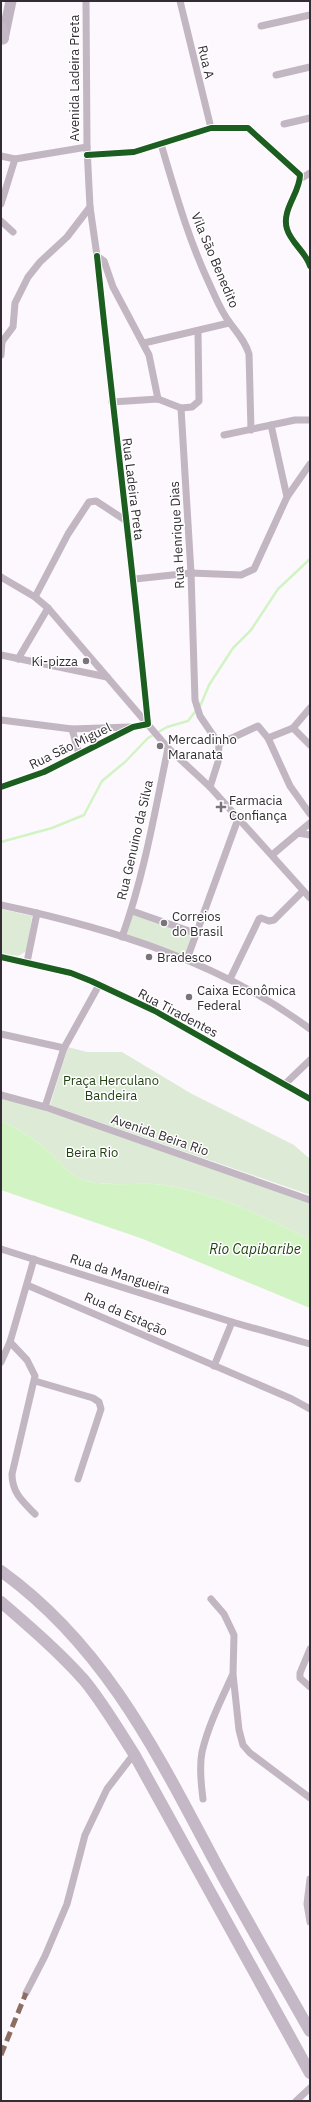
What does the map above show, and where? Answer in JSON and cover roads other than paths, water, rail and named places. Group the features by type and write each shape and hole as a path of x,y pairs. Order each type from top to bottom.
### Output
{"highway":[{"path":"1,1571 36,1598 88,1652 126,1703 175,1787 310,2031"},
{"path":"1,1602 36,1631 85,1682 114,1723 134,1754 310,2073"}],"main road":[{"path":"2,36 11,1"}],"street":[{"name":"Avenida Ladeira Preta","path":"86,1 87,155 90,207"},
{"name":"Rua A","path":"180,1 211,128"},
{"path":"261,26 310,15"},
{"path":"276,75 310,67"},
{"path":"284,124 310,118"},
{"path":"87,155 134,152 211,128 248,128 297,172 300,179"},
{"name":"Vila São Benedito","path":"161,144 192,244 229,323 242,337 249,354 251,430"},
{"path":"1,156 15,158 87,147"},
{"path":"1,204 15,158"},
{"path":"310,173 300,179 287,213 286,224 290,236 307,258 310,266"},
{"path":"1,355 2,343 13,327 14,303 28,277 40,262 67,237 90,207"},
{"name":"Rua Ladeira Preta","path":"90,207 97,256 112,402 151,727"},
{"path":"1,221 13,232"},
{"name":"Rua Ladeira Preta","path":"97,256 104,261 113,287 144,343 153,368 158,399"},
{"path":"144,343 198,332 229,323"},
{"path":"112,402 158,399 181,408 192,406 199,401 198,332"},
{"name":"Rua Henrique Dias","path":"181,408 191,573 195,700 200,716 219,744"},
{"path":"224,435 295,420 310,420"},
{"path":"271,425 286,497"},
{"path":"134,579 191,573 241,575 252,571 286,497 310,464"},
{"path":"35,598 68,534 89,502 96,501 126,520"},
{"path":"1,576 48,608 168,748 210,787 310,898"},
{"path":"18,659 48,608"},
{"path":"1,655 107,677"},
{"path":"268,738 293,728 310,708"},
{"path":"1,720 72,729 133,727"},
{"path":"210,787 218,762 219,744 258,726 268,738 290,786 310,814"},
{"name":"Rua São Miguel","path":"1,787 44,772 133,727 151,727"},
{"path":"293,728 310,745"},
{"name":"Rua São Miguel","path":"72,729 79,754"},
{"name":"Rua Genuino da Silva","path":"122,937 132,911 168,748"},
{"path":"187,959 195,933 238,819"},
{"path":"272,856 310,823"},
{"path":"298,833 310,835"},
{"path":"230,979 259,919 261,918 273,921 303,891"},
{"path":"1,905 37,913 122,937 187,959 230,979 282,1008 310,1030"},
{"path":"132,911 195,933"},
{"path":"27,962 37,913"},
{"name":"Rua Tiradentes","path":"1,957 27,962 80,976 155,1011 310,1100"},
{"path":"45,1107 64,1048 99,985"},
{"path":"1,1034 64,1048"},
{"path":"284,1084 310,1060"},
{"name":"Avenida Beira Rio","path":"1,1095 45,1107 310,1200"},
{"name":"Rua da Mangueira","path":"1,1249 232,1322 310,1344"},
{"path":"1,1362 10,1342 24,1288 27,1285 34,1259"},
{"name":"Rua da Estação","path":"27,1285 310,1409"},
{"path":"214,1366 232,1322"},
{"path":"10,1342 31,1366 34,1381 12,1474 12,1485 18,1496 35,1514"},
{"path":"34,1381 93,1398 99,1402 101,1408 78,1479"},
{"path":"211,1599 224,1614 234,1635 233,1674 242,1745 250,1753 310,1798"},
{"path":"307,1685 300,1678 300,1673 310,1649"},
{"path":"203,1799 201,1775 202,1752 216,1712 233,1674"},
{"path":"26,1993 45,1956 67,1904 81,1847 88,1828 107,1789 134,1754"},
{"path":"310,1879 307,1904 310,1922"},
{"path":"297,2100 310,2088"}],"water":[{"name":"Rio Capibaribe","path":"1,1121 19,1130 37,1142 70,1172 79,1178 109,1184 163,1185 202,1194 239,1206 310,1240 310,1308 143,1239 1,1190"}],"waterway":[{"path":"1,842 52,828 84,815 102,781 125,762 148,738 167,727 188,721 201,704 209,685 233,648 251,630 278,589 310,559"}],"place":[{"name":"Ki-pizza","path":"86,661"},
{"name":"Mercadinho Maranata","path":"160,746"},
{"name":"Farmacia Confiança","path":"221,807"},
{"name":"Correios do Brasil","path":"164,923"},
{"name":"Bradesco","path":"149,957"},
{"name":"Caixa Econômica Federal","path":"189,997"}],"park label":[{"name":"Praça Herculano Bandeira","path":"111,1088"},
{"name":"Beira Rio","path":"92,1152"}]}
